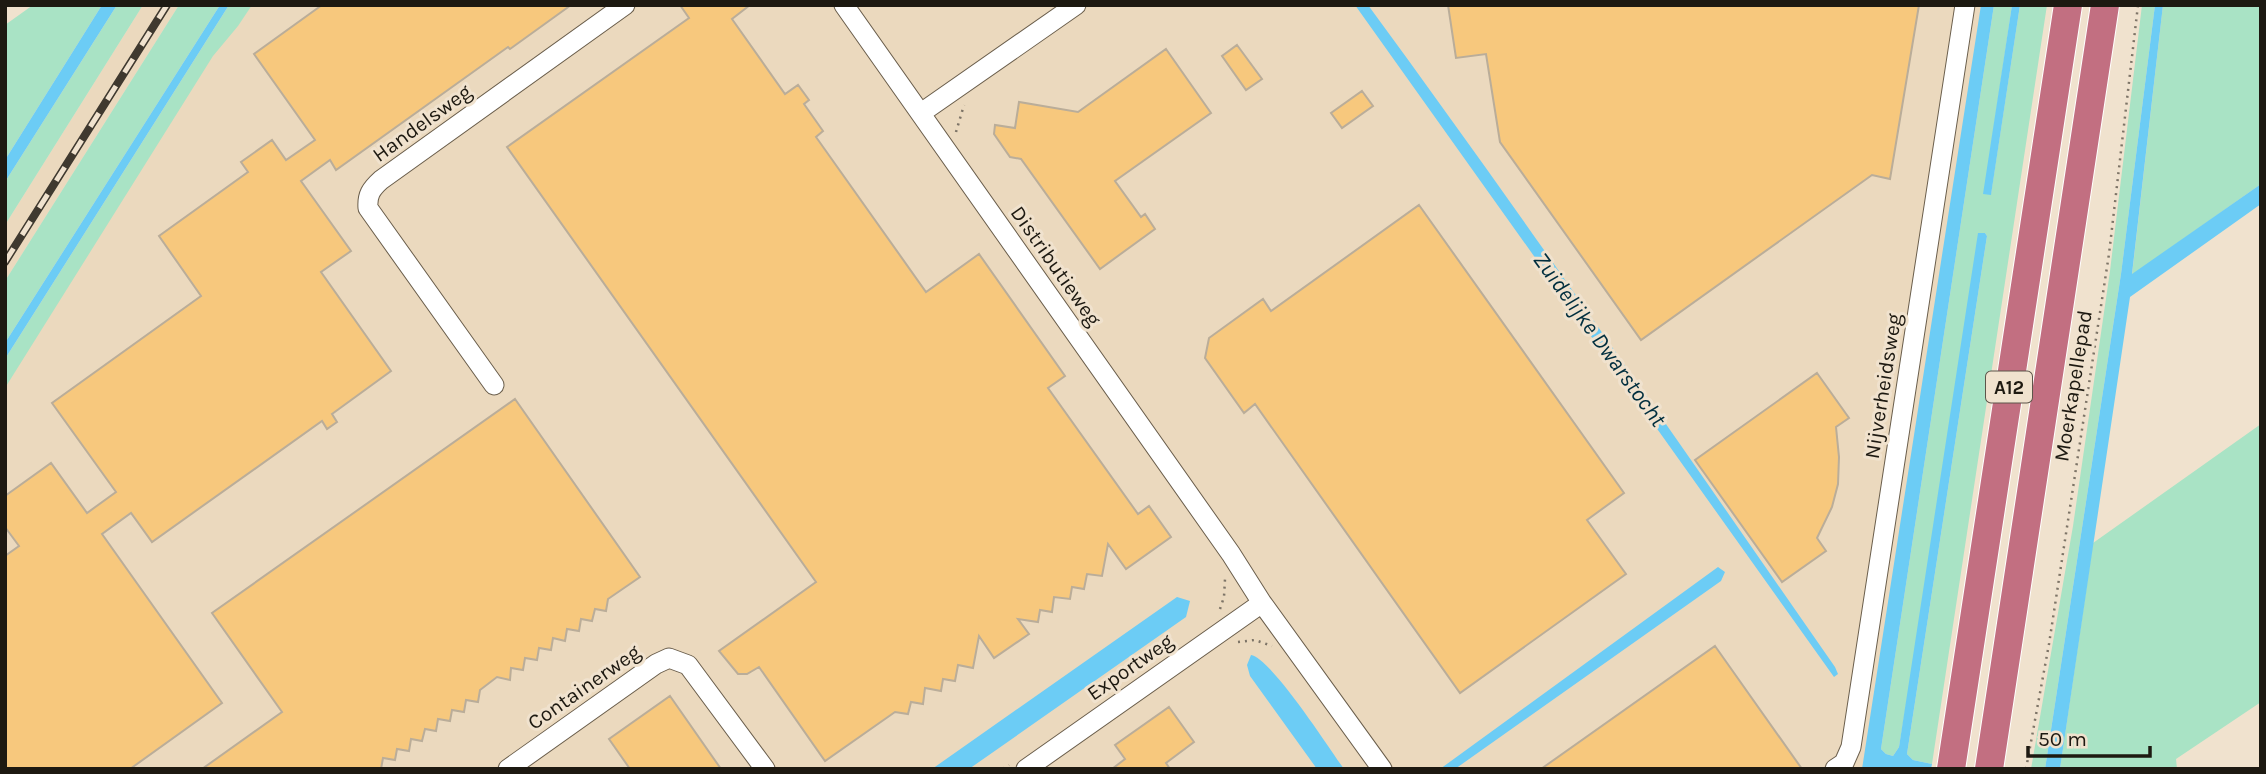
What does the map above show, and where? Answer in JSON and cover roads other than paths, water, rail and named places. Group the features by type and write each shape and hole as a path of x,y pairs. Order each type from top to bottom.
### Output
{"highway":[{"name":"A12","path":"1951,769 2068,5"},
{"name":"A12","path":"1989,769 2105,5"}],"street":[{"name":"Handelsweg","path":"494,385 368,208 367,198 381,180 625,5"},
{"name":"Distributieweg","path":"844,5 1231,554 1262,603 1382,769"},
{"path":"921,113 1076,5"},
{"name":"Nijverheidsweg","path":"1835,769 1844,763 1851,747 1965,5"},
{"name":"Exportweg","path":"1026,769 1262,603"},
{"name":"Containerweg","path":"508,769 656,664 669,658 688,665 765,769"}],"water":[{"path":"102,5 117,5 5,182 5,160"},
{"path":"220,5 229,5 5,359 5,343"},
{"name":"Zuidelijke Dwarstocht","path":"1355,5 1368,5 1487,169 1835,667 1838,674 1834,677"},
{"path":"1981,5 1994,5 1881,749 1893,756 1899,747 1978,233 1985,233 1987,236 1907,754 1913,760 1932,764 1931,769 1862,769"},
{"path":"2012,5 2020,5 1991,195 1983,194"},
{"path":"2155,5 2163,5 2132,274 2261,184 2261,204 2130,297 2060,769 2045,769 2121,274"},
{"path":"1718,567 1725,572 1721,581 1455,769 1440,769"},
{"path":"1177,597 1190,601 1186,617 969,769 932,769"},
{"path":"1251,655 1272,671 1344,769 1317,769 1250,676 1247,665"}],"railway":[{"path":"5,262 167,5"}]}
